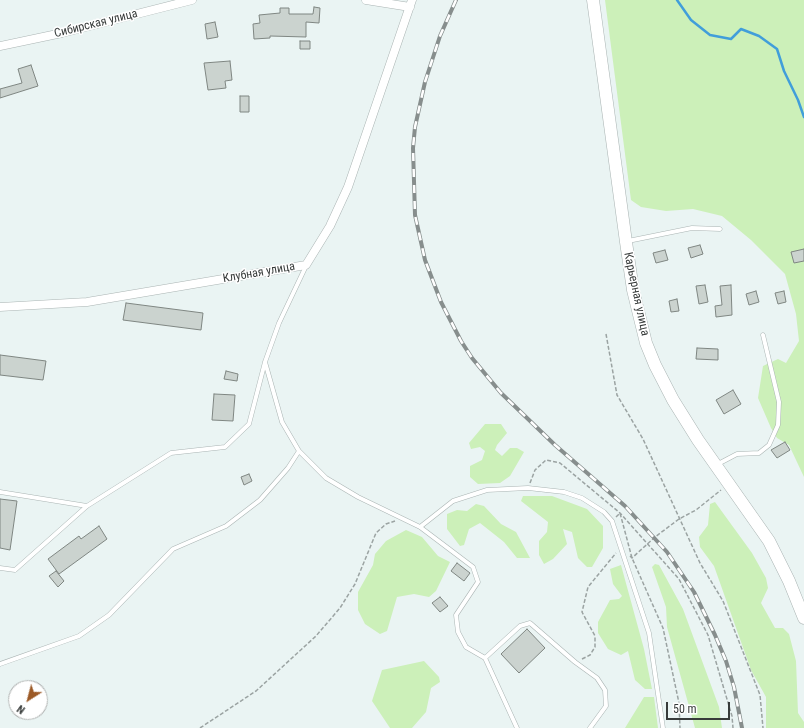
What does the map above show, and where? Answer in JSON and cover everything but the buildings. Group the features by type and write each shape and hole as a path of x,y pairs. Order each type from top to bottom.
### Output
{"main road":[{"name":"Карьерная улица","path":"593,0 626,242 640,321 655,365 673,400 728,484 769,541 789,581 804,618"}],"street":[{"name":"Сибирская улица","path":"0,46 62,33 192,0"},
{"path":"366,0 411,4"},
{"name":"Клубная улица","path":"0,307 87,302 306,265 330,226 348,187 411,4"}],"lane":[{"path":"626,242 692,228 720,229"},
{"path":"0,568 15,570 87,506 171,453 225,447 249,424 265,362 279,323 306,265"},
{"path":"716,465 737,454 759,453 769,445 778,425 779,402 762,335"},
{"path":"265,362 282,422 299,451 326,478 358,497 420,527 473,566 478,582 456,616 458,632 466,647 485,658 517,728"},
{"path":"0,664 79,636 109,615 173,550 226,526 260,500 288,468 299,451"},
{"path":"420,527 453,501 487,490 528,488 564,492 582,498 604,512 612,521 649,633 663,728"},
{"path":"0,492 87,506"},
{"path":"485,658 520,626 530,623 575,662 597,678 605,690 606,706 590,728"}],"path":[{"path":"606,334 617,395 643,439 700,563 723,601 760,695 763,728"},
{"path":"528,488 531,477 539,464 546,460 552,460 560,463 620,513 679,579 708,635 732,716 733,728"},
{"path":"632,558 679,519 696,510 728,484"},
{"path":"620,513 632,558 663,628 679,703 680,728"},
{"path":"200,728 256,691 316,636 340,608 355,584 376,533 386,524 402,518"},
{"path":"575,662 590,655 595,647 595,636 582,612 588,587 621,548 632,558"}],"green space":[{"path":"605,0 804,0 804,477 789,445 777,438 771,428 758,398 763,366 778,359 786,363 799,341 796,314 785,274 751,240 722,216 693,209 666,211 641,207 631,200"},
{"path":"485,424 501,424 507,433 497,445 495,450 502,456 510,448 517,448 524,452 510,476 500,483 478,484 470,477 470,466 482,460 485,451 480,447 471,449 469,443"},
{"path":"523,496 552,496 587,509 603,526 603,548 592,567 587,567 578,558 572,532 563,529 567,544 553,559 544,564 539,555 539,541 547,532 548,522 521,501"},
{"path":"715,502 752,553 766,578 768,588 761,603 775,628 783,628 789,634 796,661 798,713 804,722 804,728 766,728 766,697 751,670 714,566 700,547 699,537 708,525 710,504"},
{"path":"476,504 484,506 501,524 516,532 530,558 517,558 504,542 480,523 469,529 464,545 460,546 447,529 447,514 457,510 467,511"},
{"path":"406,530 422,537 438,556 450,562 436,591 429,597 414,594 397,597 387,631 380,634 365,624 358,610 358,592 373,565 375,554 386,541"},
{"path":"655,564 659,565 683,609 719,707 722,728 695,728 667,627 666,607 652,567"},
{"path":"621,565 644,649 652,689 645,689 635,680 628,651 621,655 608,649 598,633 598,622 610,600 619,599 622,596 613,584 610,569"},
{"path":"424,661 439,677 440,682 431,688 426,712 412,728 390,728 372,701 382,670"},
{"path":"644,697 654,697 658,728 625,728"}],"waterway":[{"path":"677,0 691,20 710,35 731,39 741,29 759,36 777,49 784,71 798,100 804,117"}],"railway":[{"path":"456,0 440,36 425,82 415,127 413,148 415,215 425,260 441,302 461,341 472,358 501,393 555,445 625,506 667,552 694,592 715,635 726,661 734,687 742,728"}]}
